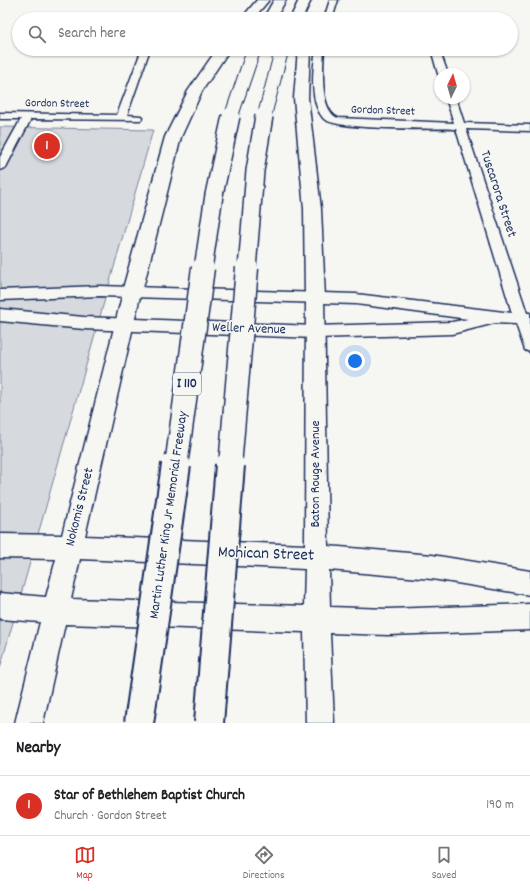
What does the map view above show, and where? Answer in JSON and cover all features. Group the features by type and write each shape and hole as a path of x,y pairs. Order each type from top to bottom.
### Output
{"highway":[{"path":"253,12 263,0"},
{"path":"273,12 280,0"},
{"path":"300,12 306,0"},
{"path":"132,292 172,137 185,106 219,56"},
{"name":"Martin Luther King Jr Memorial Freeway","path":"139,723 210,220 226,138 238,92 251,56"},
{"path":"209,723 255,171 265,108 280,56"},
{"path":"303,56 300,78 301,112 310,180 315,245 315,298"}],"street":[{"path":"330,12 334,0"},
{"path":"121,118 143,56"},
{"name":"Gordon Street","path":"319,56 318,62 324,112 332,120 348,123 530,128"},
{"path":"438,56 442,68"},
{"name":"Tuscarora Street","path":"453,104 526,319 530,346"},
{"name":"Gordon Street","path":"0,116 137,118"},
{"path":"0,167 28,116"},
{"name":"Weller Avenue","path":"0,295 100,291 356,299 442,309 498,318 526,319"},
{"name":"Nokomis Street","path":"29,723 132,292"},
{"name":"Baton Rouge Avenue","path":"315,298 317,620 320,723"},
{"name":"Weller Avenue","path":"0,315 84,323 315,332 452,328 498,318"},
{"name":"Mohican Street","path":"0,546 71,547 317,557 391,562 530,583"},
{"path":"0,606 56,611 388,622 530,616"}],"shaded area":[{"path":"0,127 153,130 0,668"}],"place":[{"name":"Star of Bethlehem Baptist Church","path":"47,146"}]}
